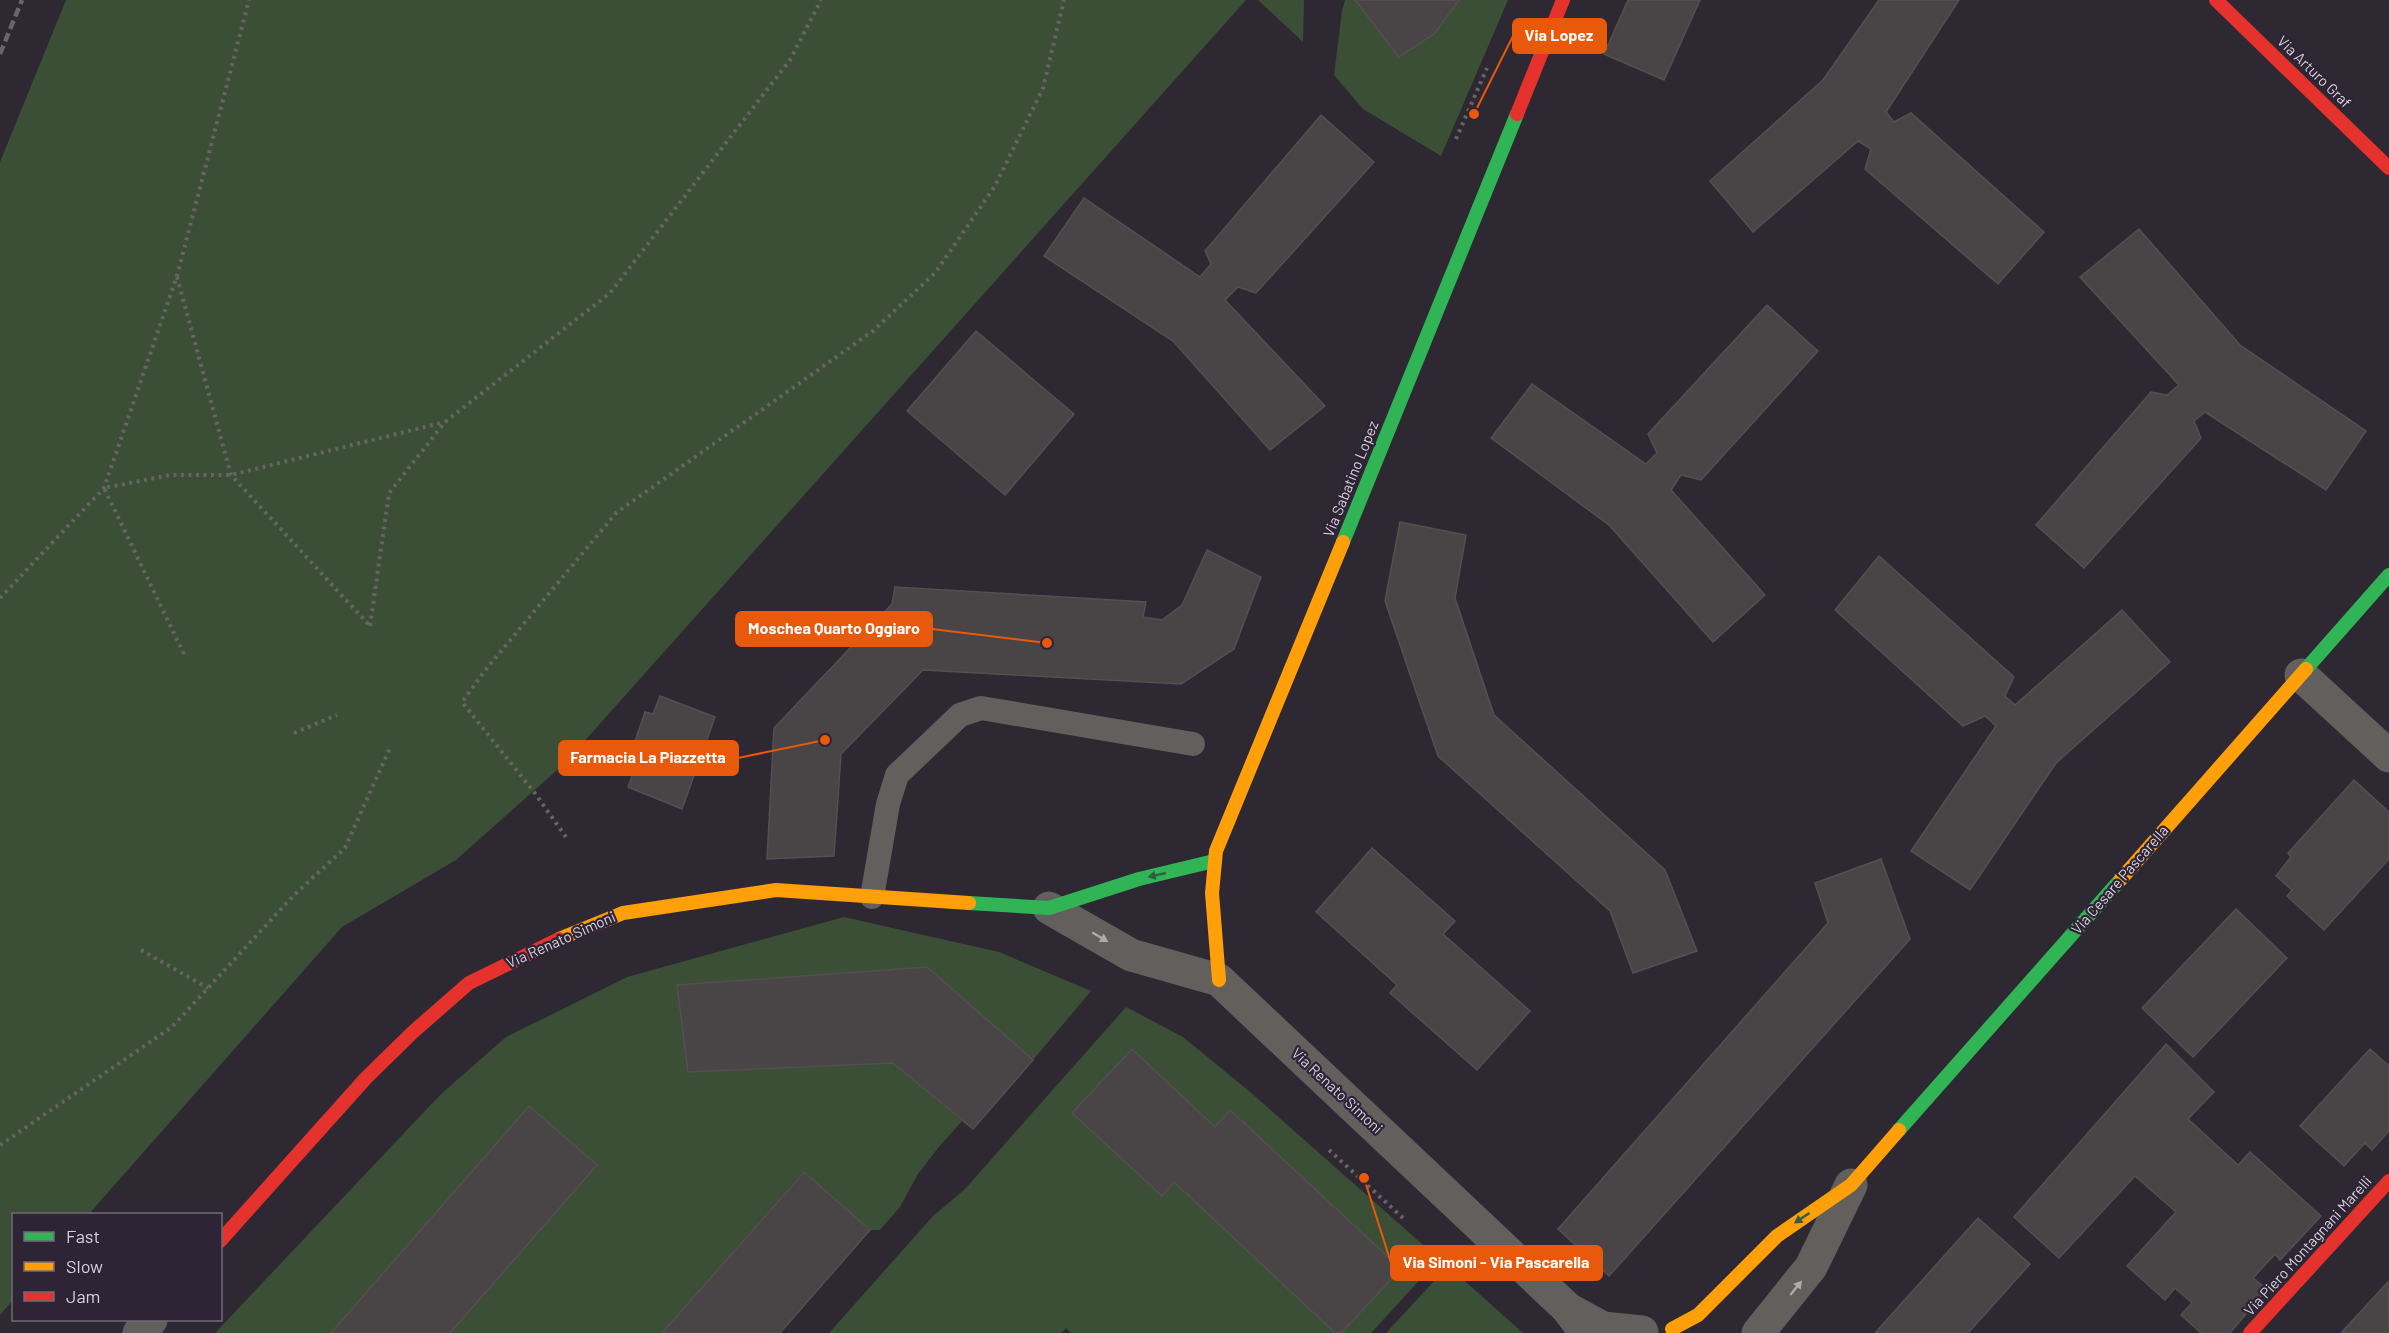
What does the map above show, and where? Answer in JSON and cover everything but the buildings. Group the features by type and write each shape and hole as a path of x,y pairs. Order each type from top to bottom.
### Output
{"street":[{"name":"Via Sabatino Lopez","path":"1219,980 1212,901 1214,861 1231,811 1257,755 1563,0"},
{"name":"Via Arturo Graf","path":"2216,0 2389,168"},
{"name":"Via Cesare Pascarella","path":"1661,1332 1698,1315 1777,1236 1851,1185 2389,575"},
{"path":"2301,675 2389,756"},
{"name":"Via Renato Simoni","path":"222,1239 366,1078 413,1032 469,983 548,943 623,914 698,900 776,890 1049,908 1138,879 1214,861"},
{"name":"Via Renato Simoni","path":"1049,908 1131,955 1219,980 1576,1320 1603,1328 1661,1332"},
{"name":"Via Piero Montagnani Marelli","path":"2250,1333 2389,1181"},
{"path":"1758,1333 1811,1267 1851,1185"},
{"path":"139,1333 150,1321"}],"lane":[{"path":"872,897 888,804 897,776 960,716 981,708 1193,744"}],"path":[{"path":"0,598 105,488 177,276 249,0"},
{"path":"177,276 231,475 370,626 389,493 446,422 610,293 789,60 821,0"},
{"path":"566,837 534,792 462,702 616,513 873,331 935,273 995,186 1043,88 1064,0"},
{"path":"1456,139 1487,68"},
{"path":"105,488 170,475 231,475 446,422"},
{"path":"105,488 184,654"},
{"path":"294,733 337,715"},
{"path":"0,1145 172,1027 294,895 345,848 390,748"},
{"path":"141,950 208,988"},
{"path":"1329,1150 1403,1218"}],"green space":[{"path":"66,0 1246,0 564,764 456,860 342,927 90,1213 12,1213 12,1301 0,1315 0,162"},
{"path":"1258,0 1304,0 1303,42"},
{"path":"1345,0 1355,0 1399,57 1434,34 1459,0 1508,0 1441,156 1363,109 1334,75"},
{"path":"844,917 999,952 1091,991 1033,1060 677,985 688,1072 893,1063 962,1121 918,1174 900,1207 880,1230 870,1230 803,1172 662,1333 215,1333 441,1094 506,1037 627,977"},
{"path":"1126,1007 1183,1037 1249,1091 1439,1259 1371,1333 1071,1333 1066,1328 1061,1333 829,1333 933,1216 965,1189"},
{"path":"1448,1266 1523,1333 1386,1333"}],"railway":[{"path":"0,54 22,0"}],"traffic: fast":[{"path":"1343,542 1517,114"},
{"path":"2306,669 2389,575"},
{"path":"969,903 1049,908 1139,879 1214,861"},
{"path":"1899,1130 2121,879"}],"traffic: slow":[{"path":"1219,980 1212,893 1216,851 1343,542"},
{"path":"2121,879 2306,669"},
{"path":"559,939 623,913 776,890 969,903"},
{"path":"1672,1329 1698,1315 1777,1236 1851,1185 1899,1130"}],"traffic: jam":[{"path":"1517,114 1563,0"},
{"path":"2216,0 2389,168"},
{"path":"222,1239 366,1078 413,1032 469,983 559,939"},
{"path":"2250,1333 2389,1181"}],"place":[{"name":"Via Lopez","path":"1474,114"},
{"name":"Moschea Quarto Oggiaro","path":"1047,643"},
{"name":"Farmacia La Piazzetta","path":"825,740"},
{"name":"Via Simoni - Via Pascarella","path":"1364,1178"}]}
